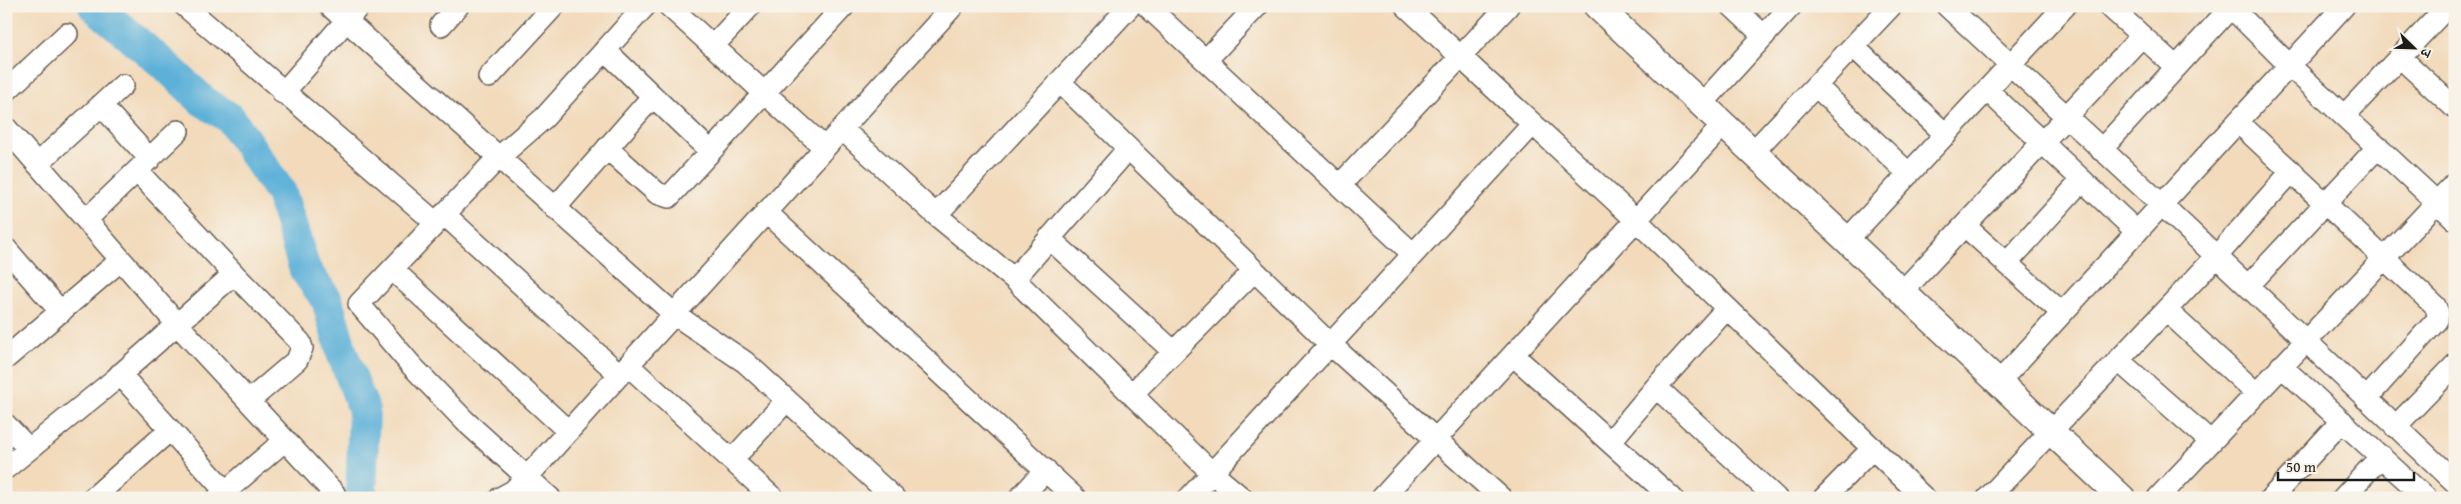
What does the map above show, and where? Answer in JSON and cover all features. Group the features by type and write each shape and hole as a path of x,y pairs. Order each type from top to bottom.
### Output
{"street":[{"path":"185,6 283,93 624,369 732,460 773,498"},
{"path":"441,25 458,6"},
{"path":"490,77 554,6"},
{"path":"550,498 465,421 412,366 359,304 498,158 544,118 645,6"},
{"path":"669,6 825,148"},
{"path":"713,46 750,6"},
{"path":"607,148 657,193 669,197 844,6"},
{"path":"500,498 513,491 526,477 953,6"},
{"path":"936,214 1130,6"},
{"path":"1147,6 1413,254"},
{"path":"1206,60 1257,6"},
{"path":"1406,6 1636,220 1924,498"},
{"path":"1340,185 1508,6"},
{"path":"1732,6 1764,36"},
{"path":"1702,104 1791,6"},
{"path":"1753,152 1891,6"},
{"path":"1947,6 2162,205 2455,482"},
{"path":"2109,6 2176,67"},
{"path":"1999,382 2061,312 2344,6"},
{"path":"2344,116 2449,6 2455,10"},
{"path":"1847,240 2010,66 2062,7"},
{"path":"2101,150 2230,7 2290,66 2455,219"},
{"path":"1606,9 1702,104 2122,498"},
{"path":"283,93 345,11 498,158 674,314 745,362 894,498"},
{"path":"6,91 67,34"},
{"path":"1903,291 2043,144 2142,36"},
{"path":"1853,46 1946,135"},
{"path":"605,50 710,151"},
{"path":"2400,57 2455,108"},
{"path":"1060,82 1330,344 1501,498"},
{"path":"37,164 124,85"},
{"path":"1816,86 1909,174"},
{"path":"1987,90 2137,232"},
{"path":"555,208 653,96"},
{"path":"101,106 143,165 234,274 300,342 302,348 297,360 249,402"},
{"path":"2238,122 2435,306 2438,313 2437,320 2366,398"},
{"path":"1189,498 1533,124"},
{"path":"1382,498 1724,124"},
{"path":"842,128 936,214 1014,279 1212,473 1242,498"},
{"path":"86,220 178,131"},
{"path":"10,141 37,164 177,324 334,493 328,498"},
{"path":"2248,286 2378,147"},
{"path":"1014,279 1128,149"},
{"path":"1988,498 2216,257 2292,171"},
{"path":"2006,263 2082,180"},
{"path":"2158,498 2455,183"},
{"path":"766,212 1075,498"},
{"path":"1965,226 2061,312"},
{"path":"1049,238 1174,352"},
{"path":"7,252 61,312"},
{"path":"6,358 121,260"},
{"path":"393,270 568,431"},
{"path":"1132,394 1254,271"},
{"path":"6,468 120,374 234,274"},
{"path":"1610,442 1656,387 1727,308"},
{"path":"2166,310 2256,393"},
{"path":"1513,355 1672,498"},
{"path":"2118,360 2210,442"},
{"path":"2395,427 2455,365"},
{"path":"2281,366 2426,498"},
{"path":"120,374 170,430 221,495 285,440"},
{"path":"1656,387 1776,498"},
{"path":"732,460 787,400"},
{"path":"2271,498 2342,421"},
{"path":"6,424 29,450"},
{"path":"93,498 170,430"},
{"path":"1824,498 1873,448"},
{"path":"2343,498 2381,456"},
{"path":"1020,498 1046,470"},
{"path":"2444,498 2455,486"}],"waterway":[{"path":"94,6 167,67 203,101 230,118 281,193 305,270 327,300 342,353 364,410 361,498"}]}
